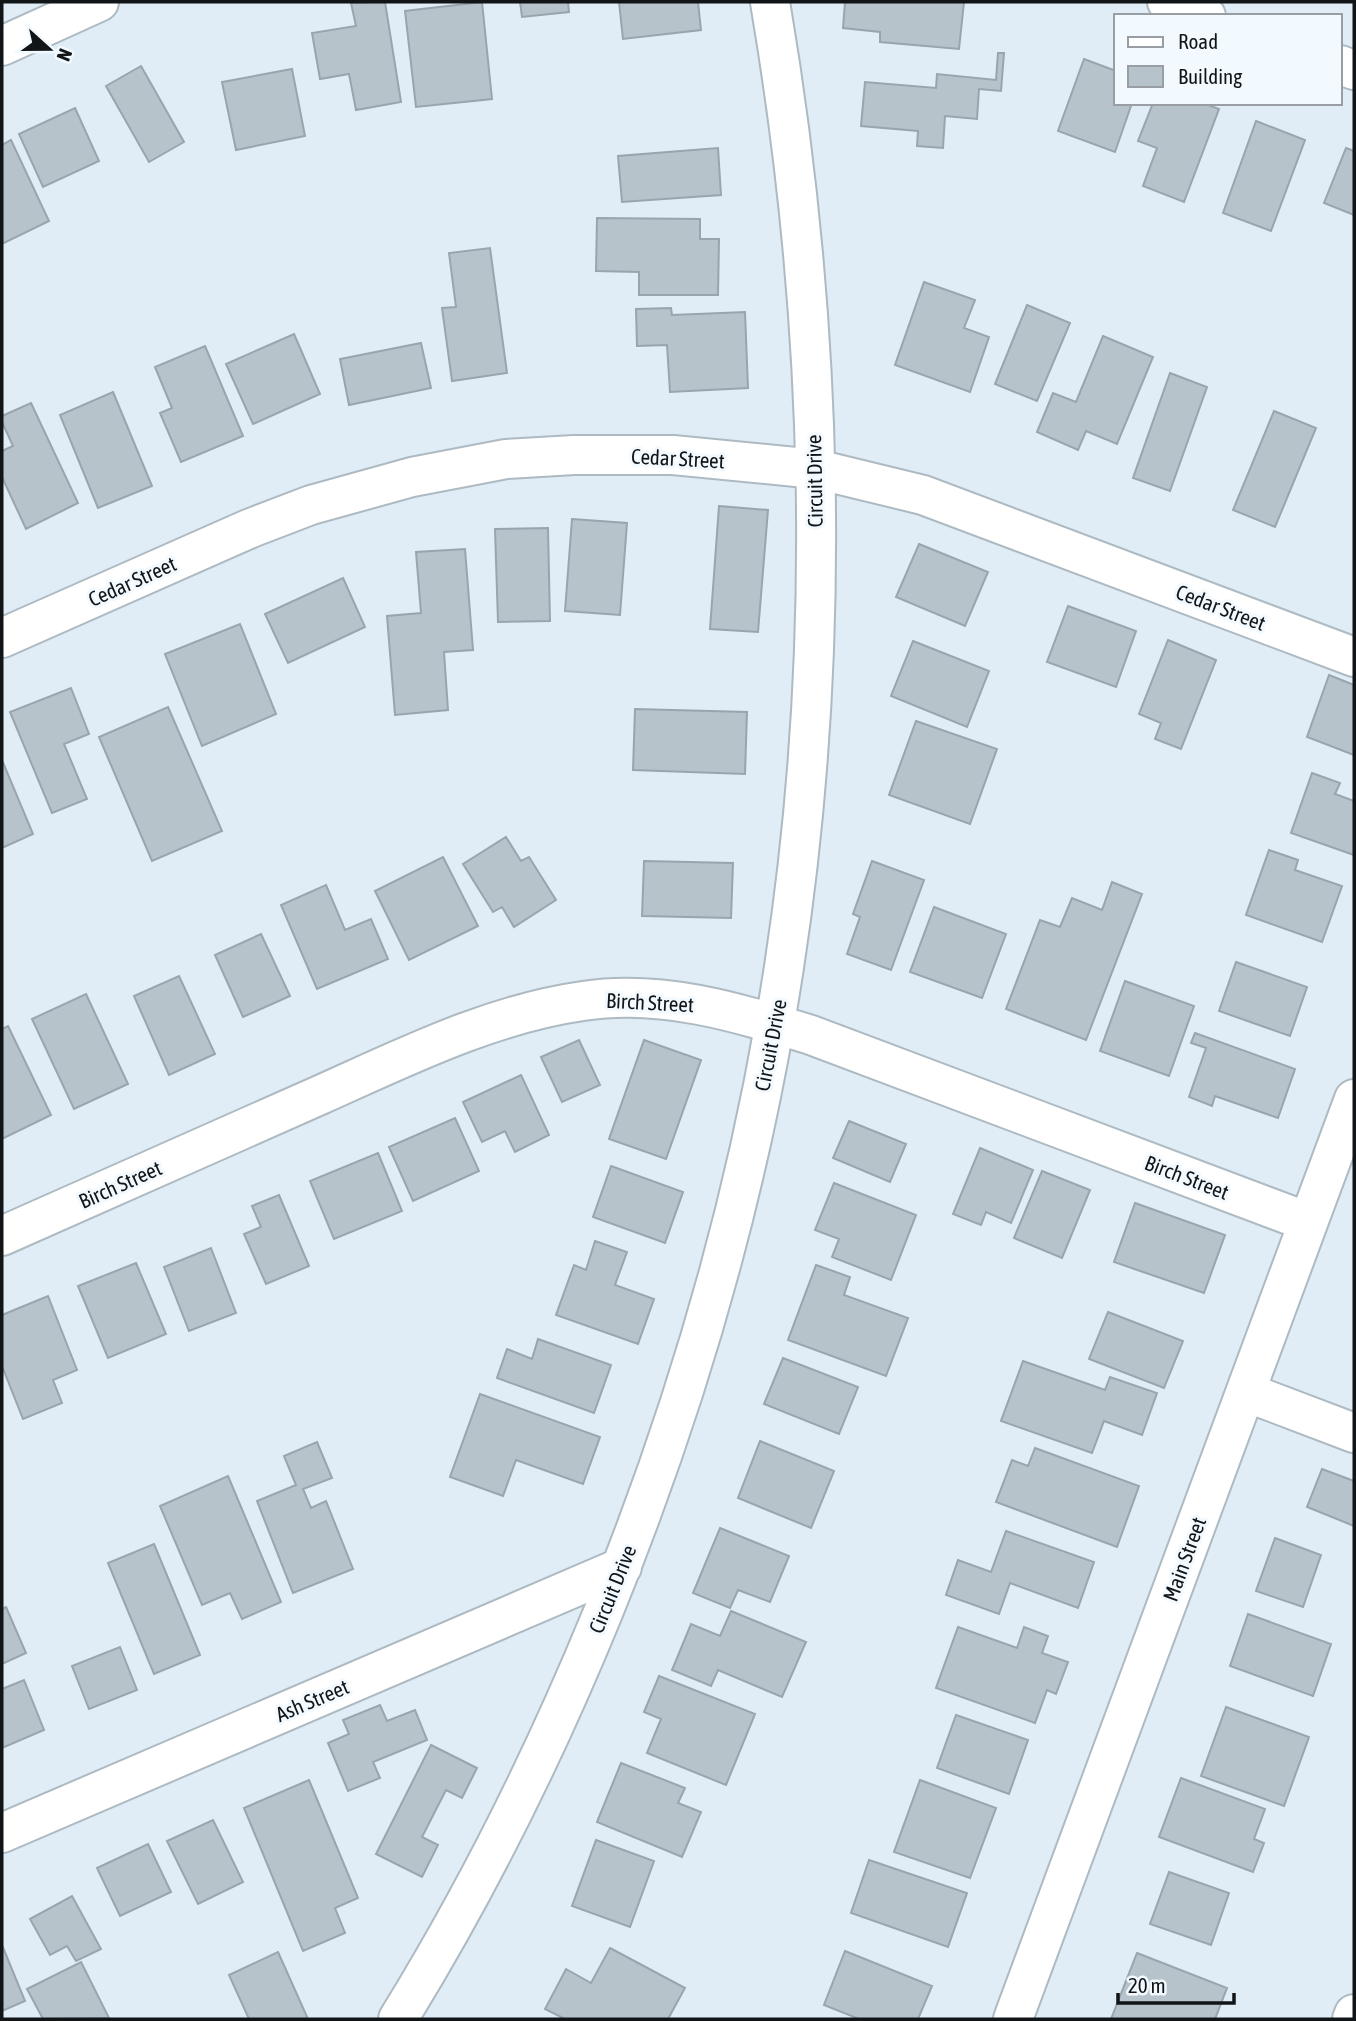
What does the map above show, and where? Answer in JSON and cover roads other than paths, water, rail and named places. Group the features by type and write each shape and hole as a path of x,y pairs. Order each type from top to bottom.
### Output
{"street":[{"path":"2,46 99,2"},
{"name":"Circuit Drive","path":"398,2019 459,1913 525,1788 577,1676 622,1567 664,1455 702,1336 731,1227 775,1024 804,802 814,621 816,469 805,266 788,109 770,2"},
{"path":"1167,2 1200,14"},
{"name":"Cedar Street","path":"2,638 251,528 311,505 458,467 506,459 574,455 673,455 816,469 923,495 1354,657"},
{"name":"Birch Street","path":"2,1236 443,1040 525,1012 584,1000 642,998 682,1000 731,1011 811,1035 1308,1222"},
{"name":"Main Street","path":"1013,2019 1354,1099"},
{"path":"1246,1392 1354,1433"},
{"name":"Ash Street","path":"2,1833 622,1567"},
{"path":"1352,2019 1354,2014"}]}
